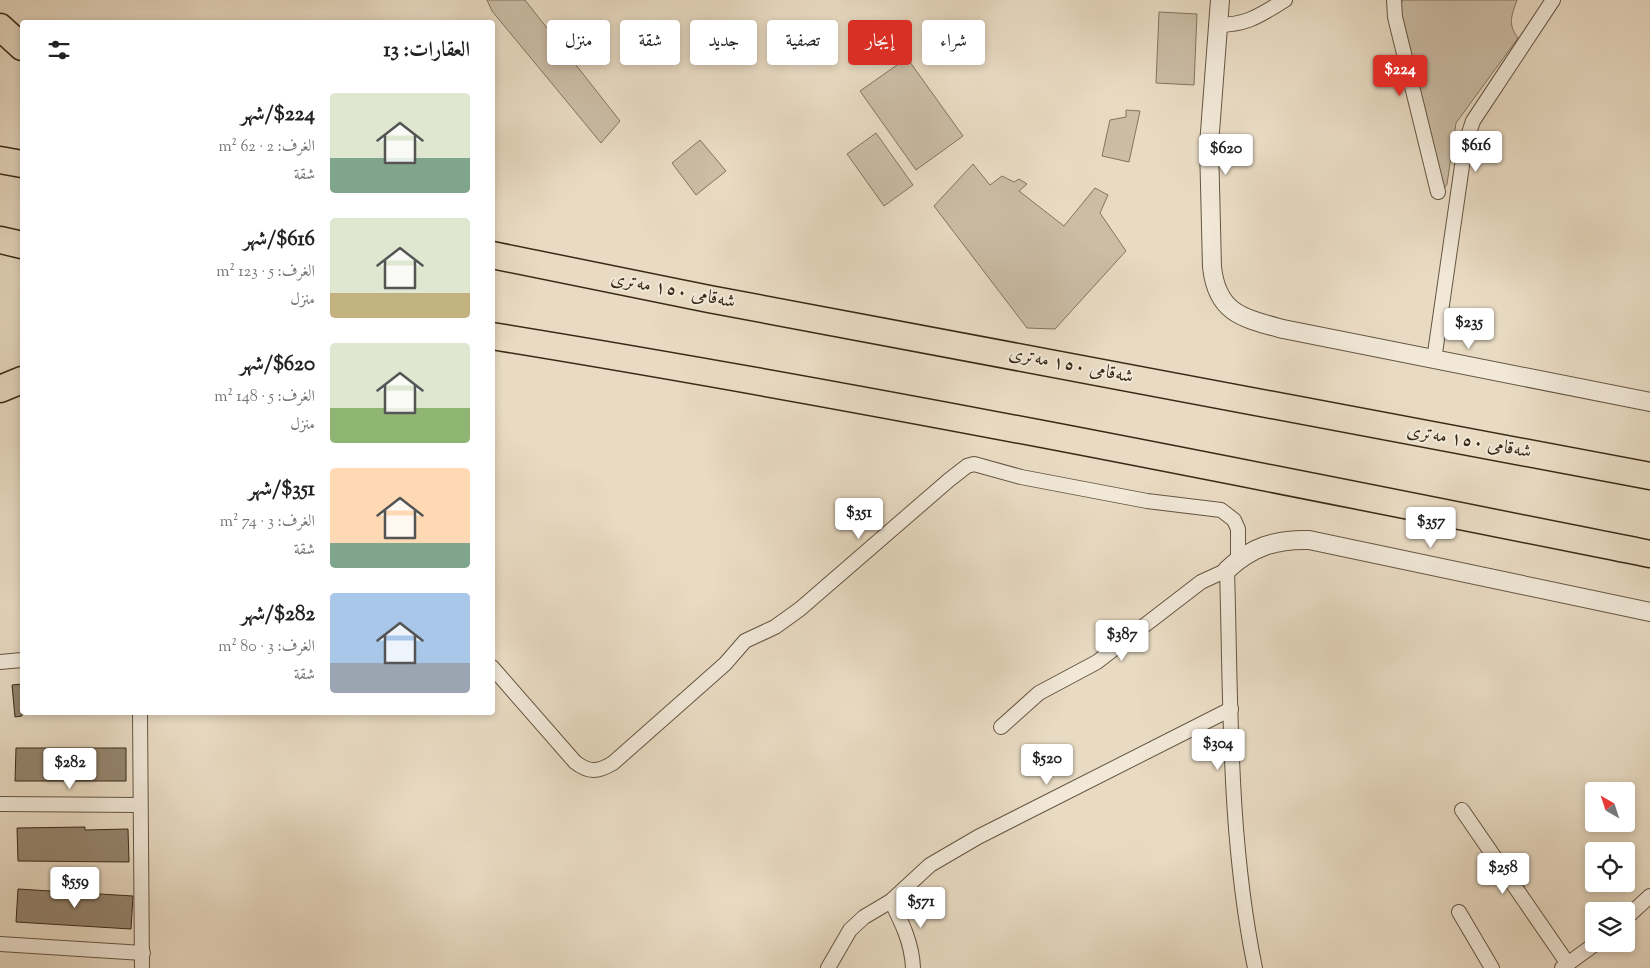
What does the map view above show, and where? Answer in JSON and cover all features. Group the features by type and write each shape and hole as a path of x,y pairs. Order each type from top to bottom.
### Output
{"highway":[{"path":"0,26 20,45"},
{"path":"0,160 20,164"},
{"path":"0,240 20,245"},
{"name":"شەقامی ١٥٠ مەتری","path":"495,257 719,301 1650,476"},
{"path":"495,336 646,361 1236,472 1650,554"},
{"path":"495,348 646,361"},
{"path":"0,389 20,381"}],"street":[{"path":"1220,0 1210,154 1212,267 1214,286 1223,303 1237,315 1255,322 1434,360 1650,402"},
{"path":"1217,25 1234,25 1250,21 1285,0"},
{"path":"1394,0 1395,17 1438,192"},
{"path":"1434,360 1465,145 1473,121 1552,0"},
{"path":"495,670 575,762 585,770 602,770 613,763 726,664 745,640 784,622 967,466 974,464 1029,478 1147,501 1221,510 1234,520 1238,530 1232,564 1231,709 1234,813 1249,940 1255,968"},
{"path":"1001,727 1039,693 1097,662 1201,582 1264,545 1279,541 1309,540 1650,612"},
{"path":"0,662 20,660"},
{"path":"828,968 850,930 864,917 891,901 930,865 978,837 1231,709"},
{"path":"140,715 142,968"},
{"path":"0,804 140,805"},
{"path":"1462,810 1565,966 1585,951"},
{"path":"1635,910 1650,896"},
{"path":"891,901 906,931 913,968"},
{"path":"1459,912 1492,968"},
{"path":"0,944 142,953"}],"shaded area":[{"path":"487,0 525,0 547,28 547,65 576,65 620,121 601,143 492,11"},
{"path":"1403,0 1517,0 1512,15 1512,28 1518,38 1456,123 1447,184 1442,192 1399,6"},
{"path":"1159,12 1197,14 1194,85 1156,83"},
{"path":"897,65 912,65 963,136 916,170 860,91"},
{"path":"1126,110 1140,111 1129,162 1102,156 1110,120 1126,117"},
{"path":"876,133 913,185 884,206 847,154"},
{"path":"700,140 726,171 696,195 672,163"},
{"path":"973,164 990,185 1002,176 1014,182 1019,179 1027,184 1019,191 1064,226 1095,188 1108,195 1100,213 1126,251 1055,329 1027,328 934,206"}],"building":[{"path":"20,684 20,715 22,716 15,717 12,685"},
{"path":"16,748 126,748 126,781 15,781"},
{"path":"85,827 85,830 128,829 129,862 18,861 17,828"},
{"path":"18,889 133,896 131,929 16,922"}]}
